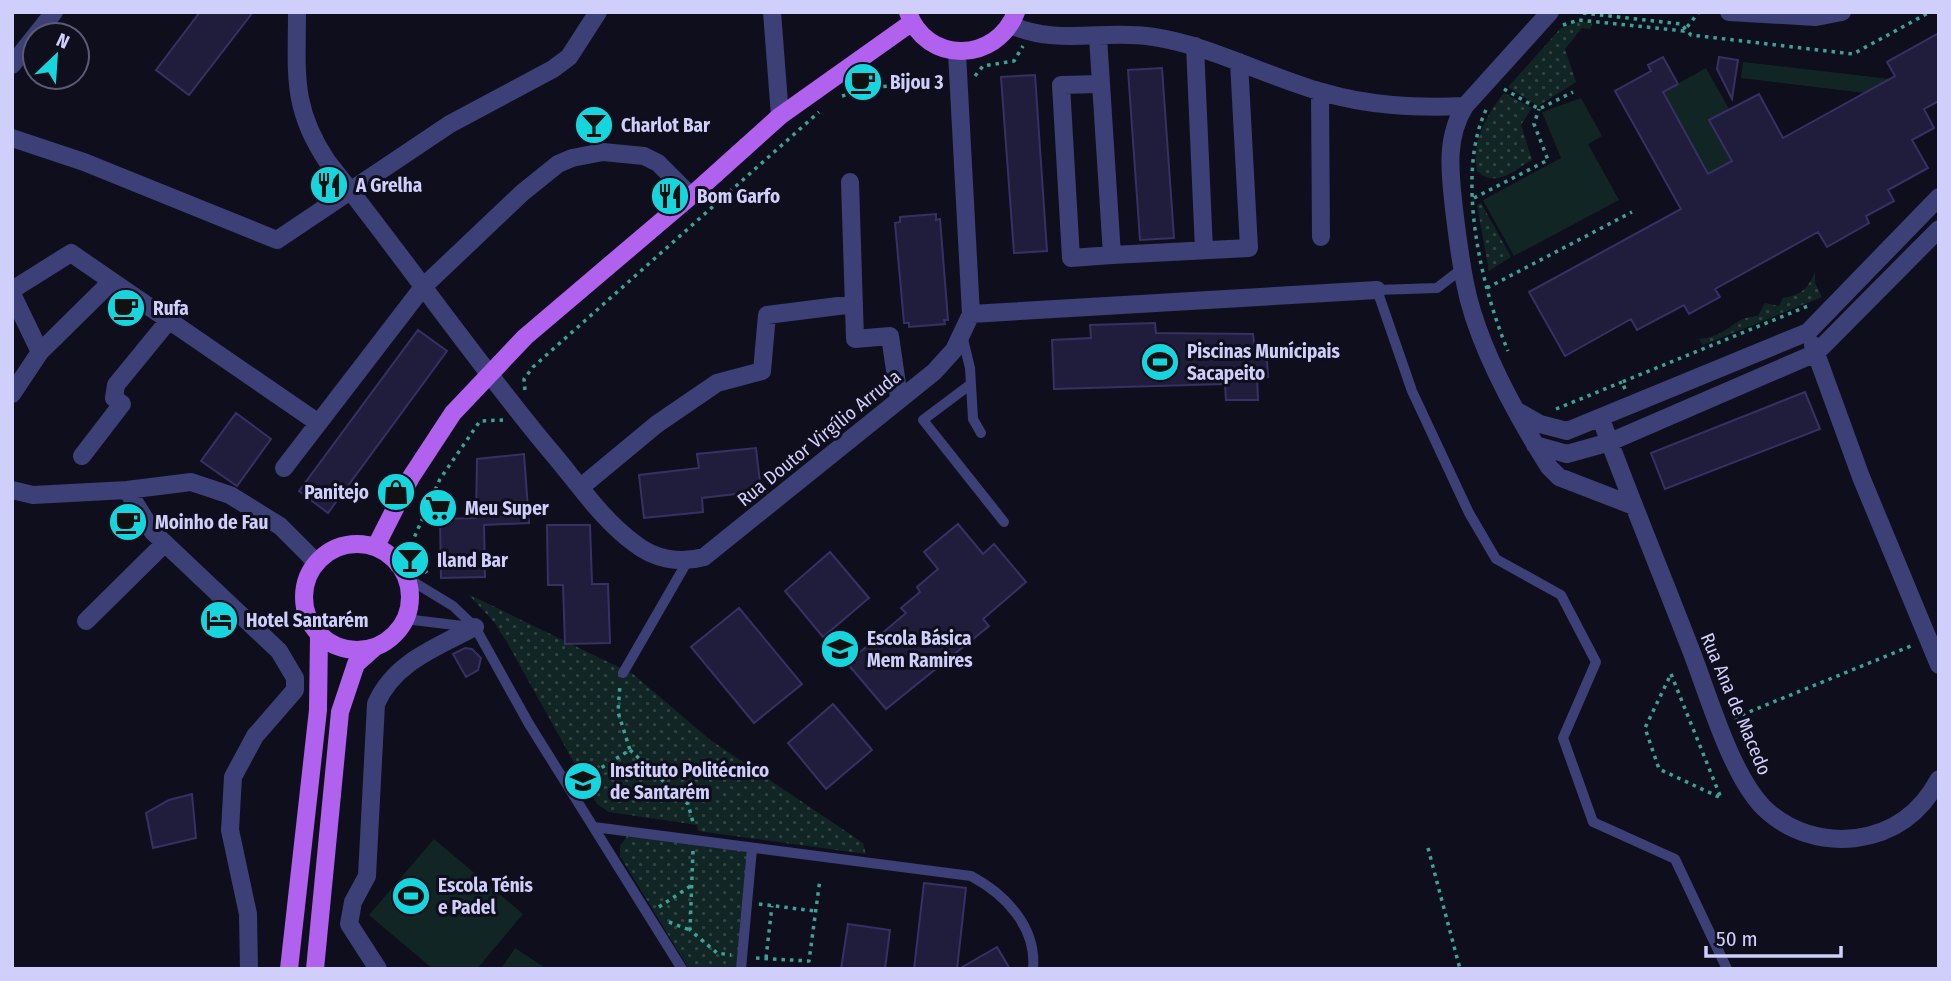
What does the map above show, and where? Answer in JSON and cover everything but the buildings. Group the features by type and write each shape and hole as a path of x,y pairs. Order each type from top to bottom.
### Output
{"main road":[{"path":"376,546 411,477 453,413 487,374 525,337 691,196 780,116 910,17 931,43 957,53 978,51 997,41 1013,19"},
{"path":"315,969 340,712 356,664 374,647 393,637 405,619 410,596 407,578 392,556 376,546 354,543 330,550 316,562 306,578 303,594 305,612 319,635 334,645 356,650 374,647"},
{"path":"289,969 318,710 319,635"}],"street":[{"path":"297,12 300,110 316,145 487,374 610,521 635,544 660,557 687,562"},
{"path":"12,138 84,162 277,240 450,124 553,69 569,57 598,12"},
{"path":"772,12 780,116"},
{"path":"1729,12 1816,17 1842,12"},
{"path":"1549,13 1465,106 1455,123 1450,142 1452,192 1462,268 1478,328 1535,445 1559,477 1634,506"},
{"path":"1013,19 1046,37 1150,36 1195,47 1320,92 1399,106 1465,106"},
{"path":"1098,37 1112,255"},
{"path":"1195,47 1204,250"},
{"name":"Rua Doutor Virgílio Arruda","path":"687,562 704,557 836,454 899,398 934,372 954,350 971,314 957,53"},
{"path":"1101,84 1061,85 1071,258 1250,248 1238,62"},
{"path":"1320,92 1321,237"},
{"path":"284,468 423,287 522,193 558,164 572,158 603,152 644,156 658,163 691,196"},
{"path":"850,182 855,339 890,335 899,398"},
{"path":"1519,412 1540,424 1567,431 1808,332 1939,198"},
{"path":"1535,445 1567,454 1610,442 1816,354 1939,229"},
{"path":"40,352 12,292 71,253 317,422"},
{"path":"12,394 40,352 112,281"},
{"path":"971,314 1377,290"},
{"path":"581,486 647,431 717,383 762,371 767,315 854,304"},
{"path":"82,456 122,404 114,397 116,385 170,319"},
{"path":"1808,332 1861,477 1939,665"},
{"name":"Rua Ana de Macedo","path":"1601,419 1719,724 1745,782 1764,808 1792,828 1823,838 1874,836 1896,828 1918,809 1939,779"},
{"path":"12,490 33,495 127,490 179,482 209,486 230,495 280,526 316,562"},
{"path":"127,490 143,519 279,651 295,678 295,690 255,736 233,777 230,830 248,914 249,969"},
{"path":"86,621 165,543"},
{"path":"378,969 349,924 353,902 367,876 376,704 384,685 403,666 475,627"}],"lane":[{"path":"1462,268 1437,288 1377,290 1412,391 1469,513 1496,559 1561,595 1596,662 1563,738 1593,822 1675,859 1727,969"},
{"path":"962,334 971,384 973,419 981,433"},
{"path":"971,384 923,420 1004,522"},
{"path":"623,673 687,562"},
{"path":"407,578 453,606 475,627 529,724 682,969"},
{"path":"405,619 475,627"},
{"path":"594,827 971,876 989,886 1020,916 1030,940 1033,969"},
{"path":"741,969 752,849"}],"path":[{"path":"1686,29 1699,12"},
{"path":"1583,13 1681,24 1691,35 1853,54 1930,12"},
{"path":"1549,13 1558,27 1578,20 1686,29"},
{"path":"833,99 851,91 875,87 969,81 983,66 1014,61 1021,53 1024,42"},
{"path":"1511,78 1501,90 1539,109"},
{"path":"1474,199 1548,160 1534,124 1539,109 1573,92"},
{"path":"1489,105 1474,144 1471,164 1487,288 1509,352"},
{"path":"429,575 410,547 440,479 480,421 502,421 516,409 529,397 524,379 533,367 823,108"},
{"path":"1487,288 1632,212"},
{"path":"1563,414 1552,411 1815,303"},
{"path":"1622,382 1627,395"},
{"path":"1719,724 1930,638"},
{"path":"623,673 617,695 618,712 621,729 630,750 688,804 694,822 690,930 717,953 809,961 820,879"},
{"path":"1671,674 1720,798 1659,769 1645,728 1671,674"},
{"path":"570,787 630,750"},
{"path":"1428,848 1460,969"},
{"path":"648,914 692,885"},
{"path":"759,904 815,911"},
{"path":"766,958 772,906"}],"green space":[{"path":"1576,22 1592,22 1591,29 1582,28 1565,49 1576,82 1538,106 1508,87 1560,29"},
{"path":"1743,62 1890,79 1865,93 1741,78"},
{"path":"1706,68 1729,109 1710,120 1732,161 1708,174 1663,92"},
{"path":"1504,93 1532,108 1521,125 1532,160 1512,173 1491,178 1477,171 1476,150 1486,120"},
{"path":"1581,98 1602,136 1588,144 1619,200 1514,256 1483,200 1561,158 1542,112"},
{"path":"1481,203 1511,257 1489,271 1477,205"},
{"path":"1815,272 1815,283 1822,297 1703,345 1699,339 1718,334 1749,317 1758,316 1765,303 1779,306 1783,298 1803,290"},
{"path":"468,594 633,674 709,739 863,843 866,854 698,831 697,825 609,812 597,804 494,622"},
{"path":"627,836 749,851 737,969 689,969 620,856 620,846"},
{"name":"Escola Ténis e Padel","path":"434,839 523,914 477,969 433,969 369,915"},
{"name":"Escola Ténis e Padel","path":"515,948 547,969 501,969"}],"place":[{"name":"Bijou 3","path":"863,82"},
{"name":"Charlot Bar","path":"594,125"},
{"name":"A Grelha","path":"329,185"},
{"name":"Bom Garfo","path":"670,196"},
{"name":"Rufa","path":"126,308"},
{"name":"Piscinas Munícipais Sacapeito","path":"1160,362"},
{"name":"Panitejo","path":"396,492"},
{"name":"Meu Super","path":"438,508"},
{"name":"Moinho de Fau","path":"128,522"},
{"name":"Iland Bar","path":"410,560"},
{"name":"Hotel Santarém","path":"219,620"},
{"name":"Escola Básica Mem Ramires","path":"840,649"},
{"name":"Instituto Politécnico de Santarém","path":"583,781"},
{"name":"Escola Ténis e Padel","path":"411,896"}]}
